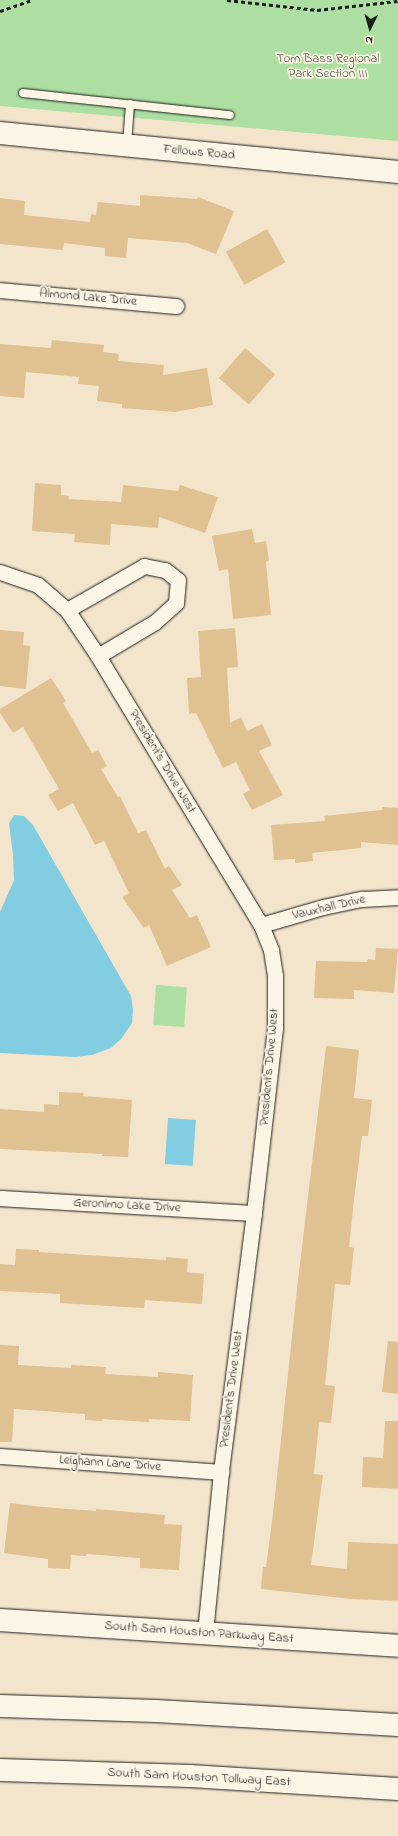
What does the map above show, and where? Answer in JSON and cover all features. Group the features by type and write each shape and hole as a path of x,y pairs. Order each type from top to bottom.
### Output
{"main road":[{"name":"Fellows Road","path":"0,133 398,172"},
{"name":"South Sam Houston Parkway East","path":"0,1620 398,1646"},
{"path":"0,1706 156,1711 398,1725"},
{"name":"South Sam Houston Tollway East","path":"0,1770 182,1776 398,1789"}],"street":[{"name":"Almond Lake Drive","path":"0,290 176,306"},
{"path":"67,610 144,566 165,570 178,580 176,602 154,622 98,656"},
{"name":"President's Drive West","path":"0,572 38,585 67,610 98,656 261,925 271,950 276,976 276,1028 221,1472 205,1633"},
{"name":"Vauxhall Drive","path":"261,925 323,907 354,900 398,897"},
{"name":"Geronimo Lake Drive","path":"0,1198 254,1213"},
{"name":"Leighann Lane Drive","path":"0,1456 221,1472"}],"lane":[{"path":"23,93 230,115"},
{"path":"127,146 130,104"}],"path":[{"path":"0,11 32,0"},
{"path":"227,0 317,10 398,1"}],"green space":[{"name":"Tom Bass Regional Park Section III","path":"0,0 398,0 398,141 0,106"},
{"path":"156,985 187,987 184,1027 153,1025"}],"water":[{"path":"14,815 24,816 33,825 131,996 133,1010 132,1023 121,1039 111,1048 92,1055 75,1057 0,1053 0,912 14,880 9,823"},
{"path":"168,1118 196,1120 193,1166 165,1164"}],"building":[{"path":"140,195 197,199 198,197 234,211 216,254 187,243 128,238 126,258 105,256 105,248 64,243 63,250 0,244 0,198 25,201 24,215 90,222 91,214 96,215 98,202 140,206"},
{"path":"267,229 285,262 244,285 226,252"},
{"path":"52,340 104,345 103,352 119,354 118,361 164,365 163,375 207,368 213,405 175,412 122,408 122,404 97,401 99,386 78,384 79,377 26,372 24,398 0,396 0,344 51,348"},
{"path":"245,348 275,374 249,404 219,378"},
{"path":"35,483 61,485 61,495 69,496 69,499 121,502 123,485 178,491 180,485 218,497 205,533 159,517 158,528 111,524 110,545 74,542 75,534 32,531"},
{"path":"252,529 255,543 266,541 269,561 266,562 271,615 233,619 228,569 219,571 212,536"},
{"path":"235,628 238,667 227,668 230,723 241,717 247,731 262,724 272,745 259,751 283,795 252,810 243,794 250,790 236,762 223,768 196,713 189,714 187,678 201,677 198,631"},
{"path":"0,630 24,632 23,645 30,646 26,689 0,686"},
{"path":"51,678 66,701 63,703 92,753 98,750 107,766 101,769 118,797 120,796 138,833 146,830 165,869 169,866 182,885 172,890 190,918 197,915 211,947 167,966 149,925 144,928 122,897 129,893 104,841 95,845 73,803 58,811 48,795 59,789 23,727 13,733 0,713 0,709"},
{"path":"382,807 398,808 398,845 361,842 361,848 312,853 313,861 295,863 295,859 274,860 271,825 325,821 324,816 382,810"},
{"path":"376,948 398,949 394,993 354,990 354,999 314,998 316,961 367,962 368,959 375,960"},
{"path":"326,1046 359,1050 354,1098 372,1100 368,1136 362,1136 354,1200 349,1247 354,1248 350,1285 335,1284 325,1385 335,1386 331,1423 319,1422 314,1474 323,1475 311,1565 347,1569 348,1542 398,1544 398,1601 351,1599 261,1589 263,1567 266,1567 273,1514 298,1280"},
{"path":"59,1092 84,1093 83,1096 132,1100 128,1157 102,1156 102,1154 0,1149 0,1109 44,1112 44,1104 59,1105"},
{"path":"16,1249 39,1250 39,1252 166,1260 166,1257 188,1259 187,1272 204,1274 202,1304 145,1300 144,1308 60,1303 60,1294 0,1291 0,1264 15,1265"},
{"path":"388,1341 398,1342 398,1394 382,1392"},
{"path":"0,1345 19,1346 18,1365 71,1368 71,1365 106,1367 105,1374 158,1377 158,1372 193,1375 190,1421 149,1419 149,1422 102,1419 102,1421 85,1420 85,1414 14,1409 12,1442 0,1442"},
{"path":"385,1421 398,1421 398,1489 362,1487 363,1457 383,1458"},
{"path":"10,1503 43,1507 96,1511 96,1509 165,1515 164,1524 182,1525 179,1570 140,1568 140,1558 86,1554 86,1556 71,1555 70,1569 48,1568 48,1559 4,1553"}]}
